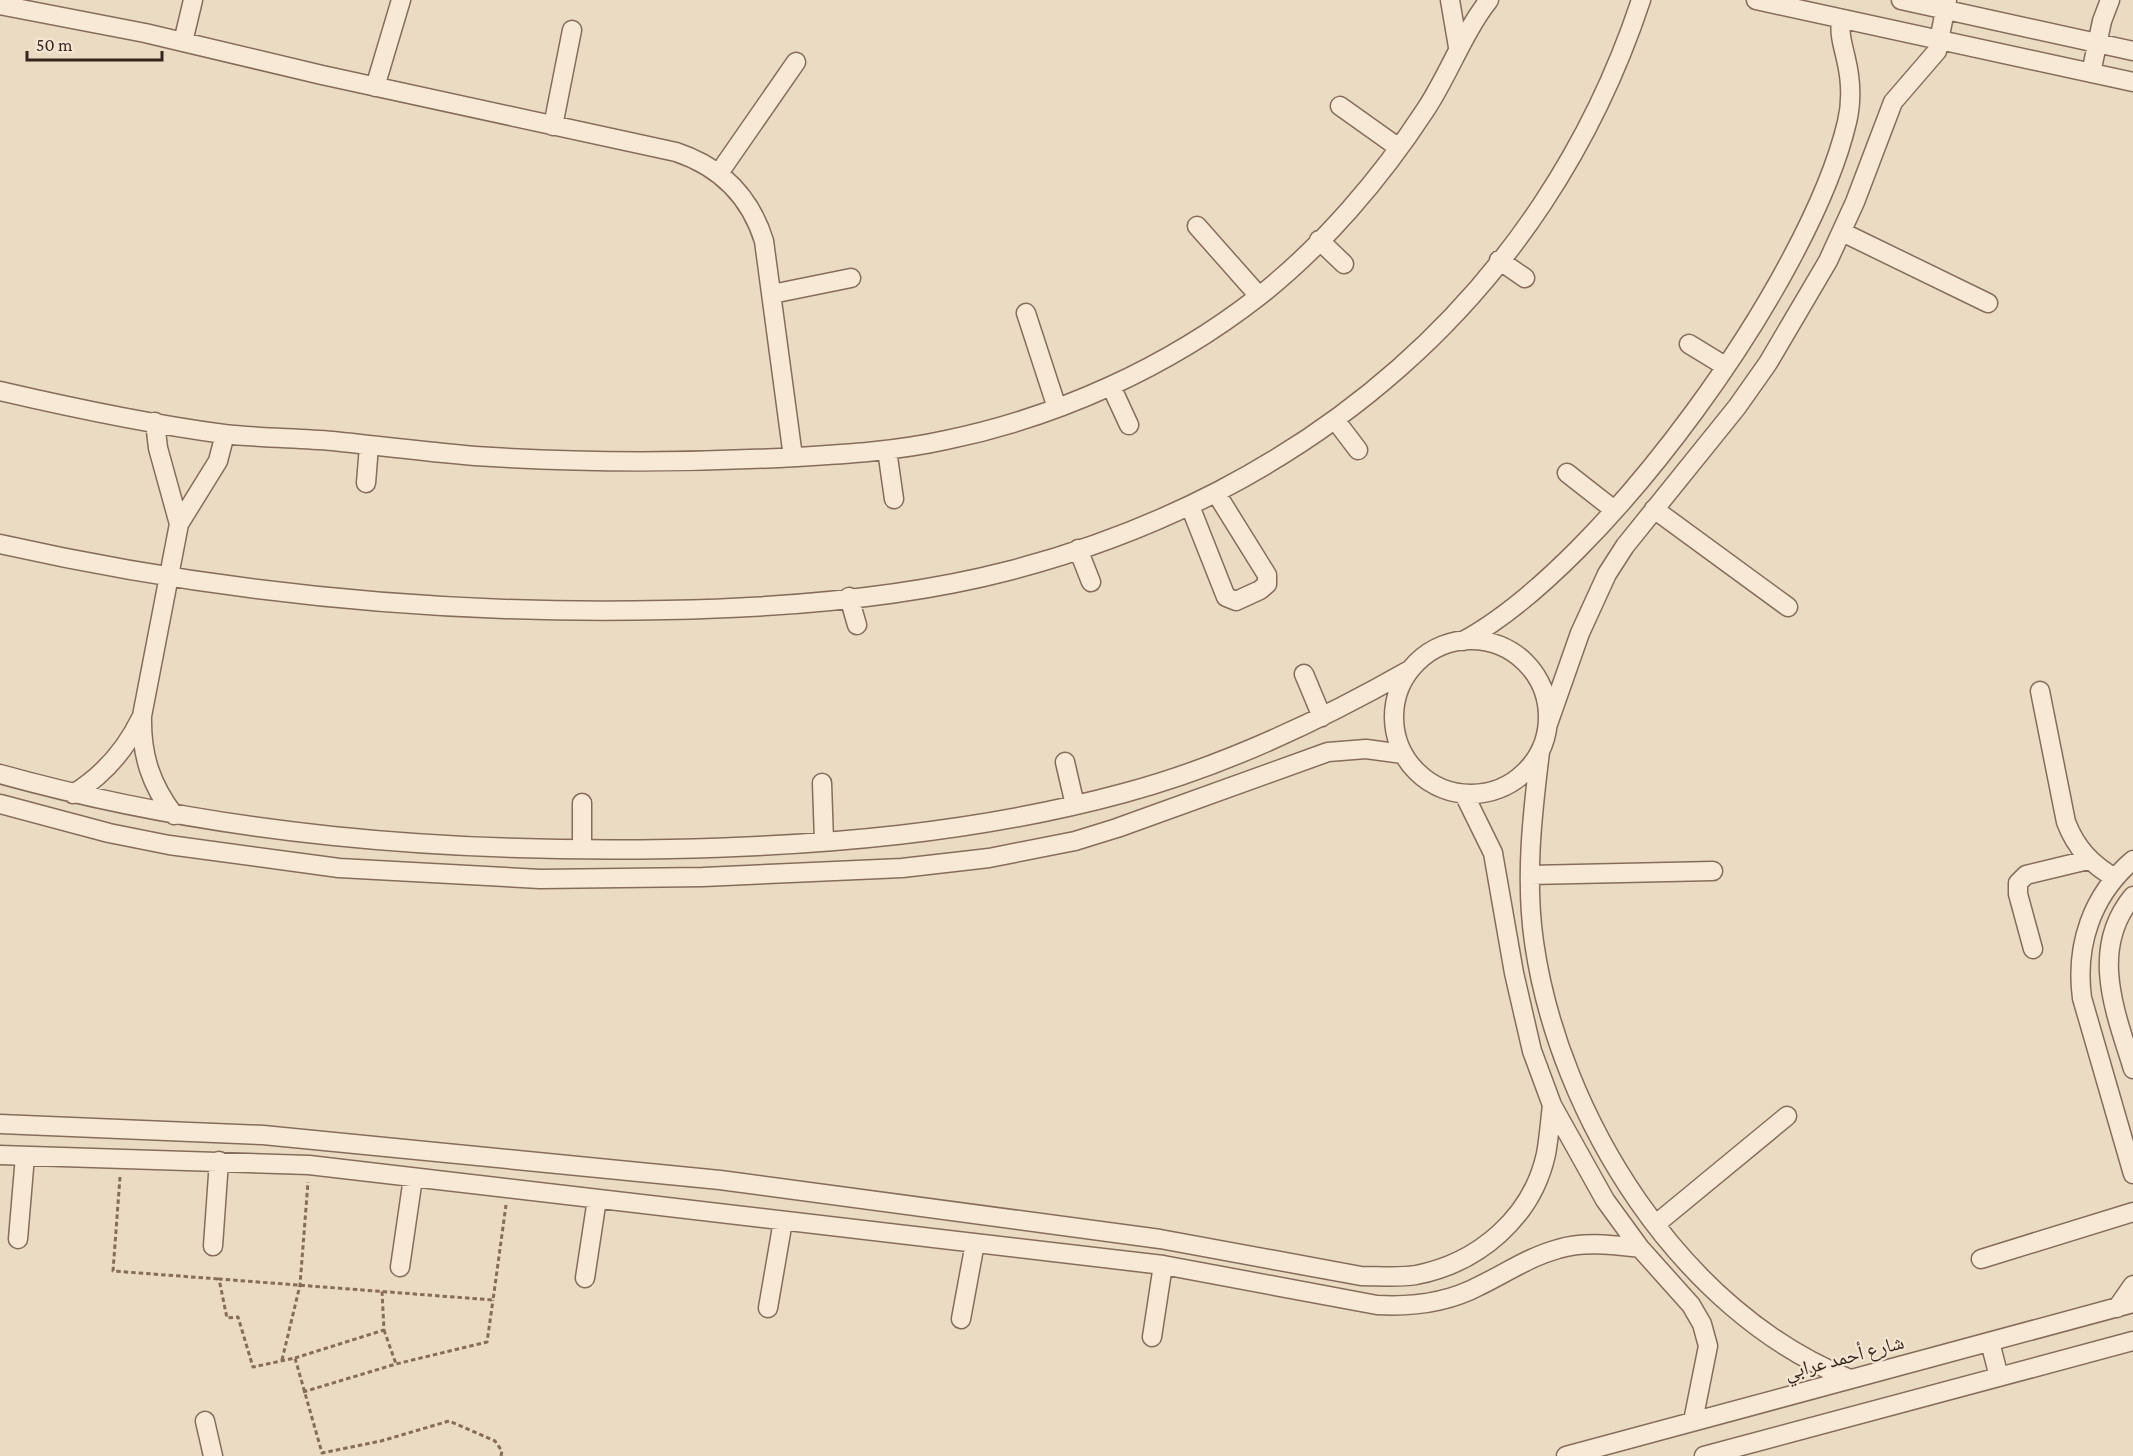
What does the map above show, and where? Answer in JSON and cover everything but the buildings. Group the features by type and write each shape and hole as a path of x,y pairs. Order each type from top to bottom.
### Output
{"street":[{"path":"183,42 193,0"},
{"path":"375,87 401,0"},
{"path":"1450,0 1458,47"},
{"path":"0,391 225,434 549,460 694,461 793,457 887,450 945,441 1001,427 1111,386 1205,333 1259,296 1349,210 1399,148 1428,106 1458,47 1489,0"},
{"path":"0,544 171,575 309,595 439,606 570,612 772,606 849,597 1006,571 1078,549 1190,506 1273,462 1336,420 1434,337 1475,292 1539,208 1575,154 1629,36 1641,0"},
{"path":"1756,0 2133,82"},
{"path":"1901,0 1946,5 2133,51"},
{"path":"2091,73 2096,43 2110,0"},
{"path":"0,5 183,42 375,87 676,152 698,160 719,172 741,194 759,224 772,294 793,457"},
{"path":"1850,1379 1805,1359 1764,1333 1694,1268 1656,1224 1591,1123 1557,1045 1534,942 1530,875 1540,752 1568,662 1593,603 1625,546 1704,450 1768,363 1828,261 1842,232 1893,102 1906,83 1930,61 1937,51 1946,5"},
{"path":"0,774 73,794 174,815 286,832 455,847 582,849 702,848 824,841 941,830 1124,794 1209,766 1322,717 1411,669 1434,650 1462,641 1530,595 1577,550 1659,456 1725,366 1768,300 1793,255 1842,141 1851,100 1850,79 1839,31 1841,20"},
{"path":"553,126 572,30"},
{"path":"719,172 796,62"},
{"path":"1340,106 1399,148"},
{"path":"1197,226 1259,296"},
{"path":"1842,232 1988,303"},
{"path":"1319,240 1344,264"},
{"path":"1499,260 1525,278"},
{"path":"772,294 851,278"},
{"path":"1026,313 1057,408"},
{"path":"1689,344 1725,366"},
{"path":"1111,386 1129,425"},
{"path":"1336,420 1358,450"},
{"path":"155,422 158,448 180,524"},
{"path":"174,815 159,793 148,769 142,743 142,716 180,524 218,461 225,434"},
{"path":"366,483 369,446"},
{"path":"887,450 894,499"},
{"path":"1567,472 1613,509"},
{"path":"1190,506 1226,597 1236,601 1260,590 1266,584 1267,575 1216,493"},
{"path":"1654,509 1788,607"},
{"path":"1078,549 1090,582"},
{"path":"849,597 857,625"},
{"path":"1462,641 1492,643 1520,657 1539,680 1548,708 1548,723"},
{"path":"1411,669 1397,696 1394,711 1396,733 1403,754 1417,772 1435,786 1464,794 1494,790 1508,784 1531,765 1540,752"},
{"path":"1304,674 1322,717"},
{"path":"2040,691 2066,822 2072,836 2088,860 2115,878"},
{"path":"73,794 88,785 114,761 125,747 142,716"},
{"path":"0,804 109,833 169,845 339,868 540,879 703,878 902,868 989,858 1075,841 1117,828 1328,752 1366,749 1403,754"},
{"path":"1065,762 1075,805"},
{"path":"822,783 824,841"},
{"path":"1464,794 1493,853 1514,973 1532,1051 1552,1105 1599,1191 1640,1248 1697,1314 1706,1335 1708,1346 1694,1421"},
{"path":"582,803 582,849"},
{"path":"2034,949 2018,894 2019,883 2026,875 2088,860"},
{"path":"2133,860 2115,878 2095,909 2081,952 2080,980 2082,998 2133,1173"},
{"path":"1530,875 1713,871"},
{"path":"2133,896 2115,925 2109,947 2107,970 2110,992 2133,1069"},
{"path":"0,1124 263,1135 720,1180 1160,1239 1361,1276 1413,1275 1447,1266 1485,1247 1521,1210 1534,1188 1546,1155 1552,1105"},
{"path":"1656,1224 1787,1116"},
{"path":"0,1155 122,1157 309,1165 316,1168 1163,1265 1377,1305 1404,1306 1456,1296 1532,1257 1560,1248 1588,1244 1640,1248"},
{"path":"18,1239 25,1156"},
{"path":"513,1190 523,1160"},
{"path":"213,1246 219,1161"},
{"path":"400,1267 413,1178"},
{"path":"585,1278 597,1199"},
{"path":"1981,1259 2133,1212"},
{"path":"768,1308 783,1221"},
{"path":"962,1319 975,1243"},
{"path":"1152,1337 1163,1265"},
{"path":"2125,1306 2133,1285"},
{"name":"شارع أحمد عرابي","path":"1566,1456 2125,1306"},
{"path":"1704,1456 2133,1341"},
{"path":"1990,1342 1999,1377"},
{"path":"205,1421 213,1456"}],"path":[{"path":"122,1157 113,1271 493,1299"},
{"path":"282,1360 300,1285 309,1165"},
{"path":"303,1392 396,1364 487,1342 513,1190"},
{"path":"219,1279 227,1318 238,1317 254,1367 295,1358 384,1330"},
{"path":"382,1291 384,1330 396,1364"},
{"path":"295,1358 322,1453 371,1443 449,1421 495,1441 502,1451 501,1456"}]}
